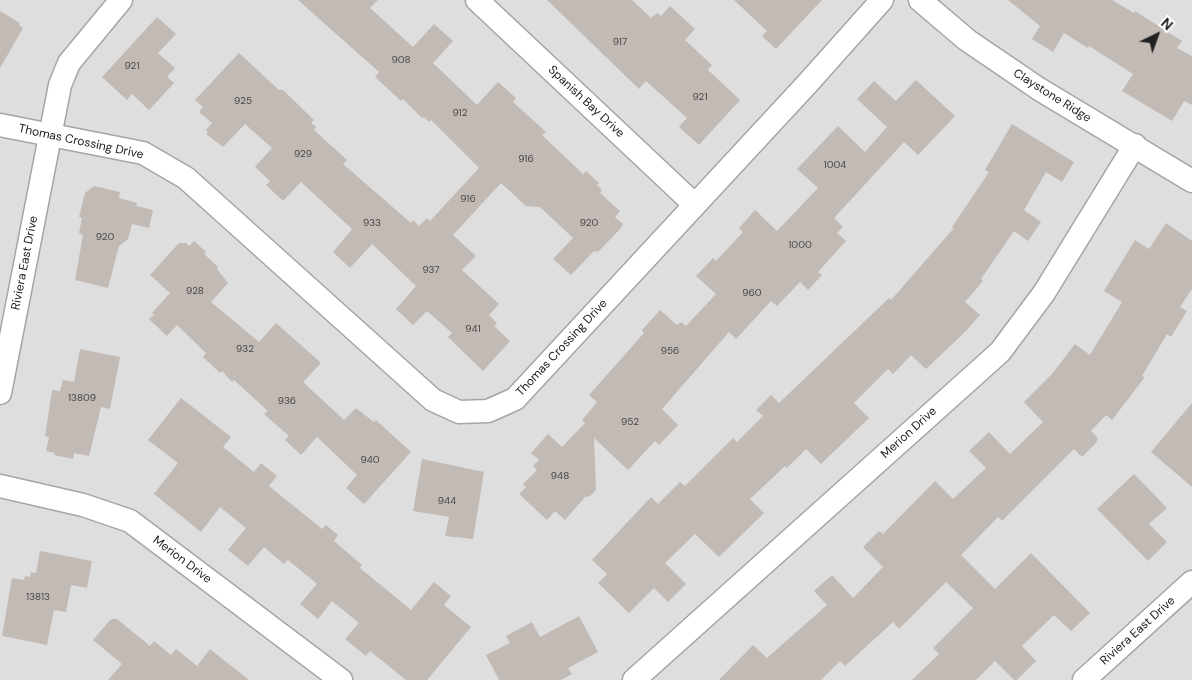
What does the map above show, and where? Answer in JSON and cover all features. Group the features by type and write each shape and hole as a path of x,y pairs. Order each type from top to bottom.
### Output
{"street":[{"name":"Riviera East Drive","path":"0,393 60,85 69,63 121,0"},
{"name":"Spanish Bay Drive","path":"477,0 695,205"},
{"name":"Thomas Crossing Drive","path":"0,125 50,133 143,153 186,178 433,400 459,412 488,411 515,399 882,0"},
{"name":"Claystone Ridge","path":"920,0 967,40 1039,89 1192,181"},
{"name":"Merion Drive","path":"634,680 1000,352 1044,293 1135,145"},
{"name":"Merion Drive","path":"0,486 83,505 130,521 341,680"},
{"name":"Riviera East Drive","path":"1084,680 1192,582"}],"shaded area":[{"path":"0,0 1192,0 1192,680 0,680"}],"building":[{"path":"298,0 378,0 370,8 413,47 434,24 453,41 433,63 477,105 498,82 516,98 513,102 546,132 542,135 583,174 586,171 599,183 597,185 602,190 600,193 620,211 615,217 623,224 620,229 600,250 594,251 571,275 553,259 573,238 540,207 526,206 501,183 453,235 476,256 462,270 499,304 489,315 497,323 494,326 510,341 483,371 448,337 452,333 427,311 413,325 396,309 416,286 372,244 350,268 333,252 352,229 301,182 283,201 266,185 270,181 255,167 272,148 245,124 223,147 206,134 208,133 206,130 212,123 199,112 203,107 195,100 239,53 279,90 283,90 314,120 311,123 316,127 314,130 347,160 343,164 411,223 413,220 419,226 427,218 430,221 479,168 431,120 429,122 424,117 422,118 403,99 401,101 389,90 375,77 379,72"},
{"path":"547,0 632,0 651,18 657,13 661,16 670,6 695,29 685,40 712,65 708,70 740,100 699,145 679,127 687,118 646,81 639,89"},
{"path":"734,0 822,0 776,49 762,36 767,31"},
{"path":"1008,0 1112,0 1134,13 1135,11 1182,41 1177,48 1192,56 1192,105 1184,101 1172,121 1122,91 1133,74 1089,46 1088,48 1064,33 1053,52 1032,39 1040,26"},
{"path":"0,11 20,23 19,25 23,28 0,68"},
{"path":"157,17 176,34 158,53 175,68 167,77 174,83 149,110 132,94 127,100 102,77"},
{"path":"916,80 955,116 918,155 904,142 834,218 843,227 837,233 846,241 818,272 822,275 808,290 800,282 777,306 771,301 736,339 729,332 662,409 678,425 659,445 655,441 628,470 594,438 596,490 590,496 585,497 565,520 555,511 547,520 519,494 526,487 523,484 537,470 533,466 539,460 531,453 548,434 562,447 585,423 582,420 597,402 589,395 644,333 642,330 660,310 677,325 681,322 686,326 716,294 696,276 713,258 716,261 743,232 739,228 755,210 777,231 818,188 797,169 838,126 865,152 887,127 857,99 874,81 896,101"},
{"path":"1012,124 1074,162 1062,182 1046,172 1024,210 1041,222 1028,241 1014,231 981,279 983,281 965,302 980,315 926,369 911,355 893,374 888,369 854,403 869,418 821,464 806,449 787,468 785,466 750,499 764,513 719,557 695,534 665,563 686,584 668,602 654,588 629,613 598,583 607,574 592,560 651,497 658,504 680,482 685,486 733,438 737,442 763,416 756,410 771,395 779,403 889,298 891,300 954,228 952,227 989,172 985,170"},
{"path":"94,186 120,192 119,198 137,203 136,206 153,210 149,228 132,224 128,239 119,246 108,288 75,280 83,235 79,233 82,218 79,217 85,193"},
{"path":"1166,223 1192,241 1192,289 1180,307 1187,311 1171,337 1167,334 1142,376 1145,377 1112,420 1106,415 1091,431 1098,438 1096,443 1082,457 1074,449 1002,521 998,517 961,555 995,589 1031,553 1090,613 1071,631 1054,615 1022,646 1036,661 1017,680 1014,680 995,661 976,680 912,680 939,654 933,648 973,608 946,582 899,629 893,622 845,666 840,661 821,680 719,680 753,645 767,658 827,605 814,591 832,575 853,598 883,567 863,547 879,531 883,534 935,481 953,499 986,468 969,451 989,432 1010,454 1043,422 1024,402 1052,374 1075,344 1090,355 1122,302 1104,291 1135,240 1149,249"},
{"path":"194,241 206,252 204,254 218,267 217,269 228,283 211,302 259,342 276,323 321,363 303,382 344,420 356,408 374,422 376,420 411,452 364,504 346,488 357,475 317,437 301,455 285,440 289,436 264,414 268,411 234,380 232,382 222,371 220,373 203,357 206,353 177,325 167,336 149,319 170,293 150,275 179,243 186,243 189,246"},
{"path":"80,349 120,357 110,409 101,407 89,456 74,453 73,459 54,455 55,453 46,451 49,437 45,436 52,390 60,391 63,380 74,382"},
{"path":"181,398 231,437 223,447 254,472 261,463 277,476 269,486 322,529 326,525 338,535 334,541 362,565 360,568 411,610 434,582 451,596 444,605 471,627 427,680 406,680 370,651 366,656 345,639 359,623 332,601 318,619 300,604 317,584 288,560 284,564 264,547 248,566 228,550 246,528 220,507 201,532 154,494 178,463 148,440"},
{"path":"1192,403 1192,487 1151,452"},
{"path":"422,459 484,472 473,539 445,536 449,517 413,511"},
{"path":"1134,474 1167,508 1149,524 1167,542 1148,561 1097,509"},
{"path":"40,551 92,561 87,588 71,585 66,612 54,610 47,645 2,636 12,578 24,580 25,576 30,577 31,572 36,573"},
{"path":"579,616 598,652 568,668 572,674 561,680 499,680 486,655 510,643 506,636 532,622 540,637"},
{"path":"111,619 117,619 150,646 154,641 171,655 176,649 197,666 210,649 249,680 108,680 122,664 93,640"}]}
